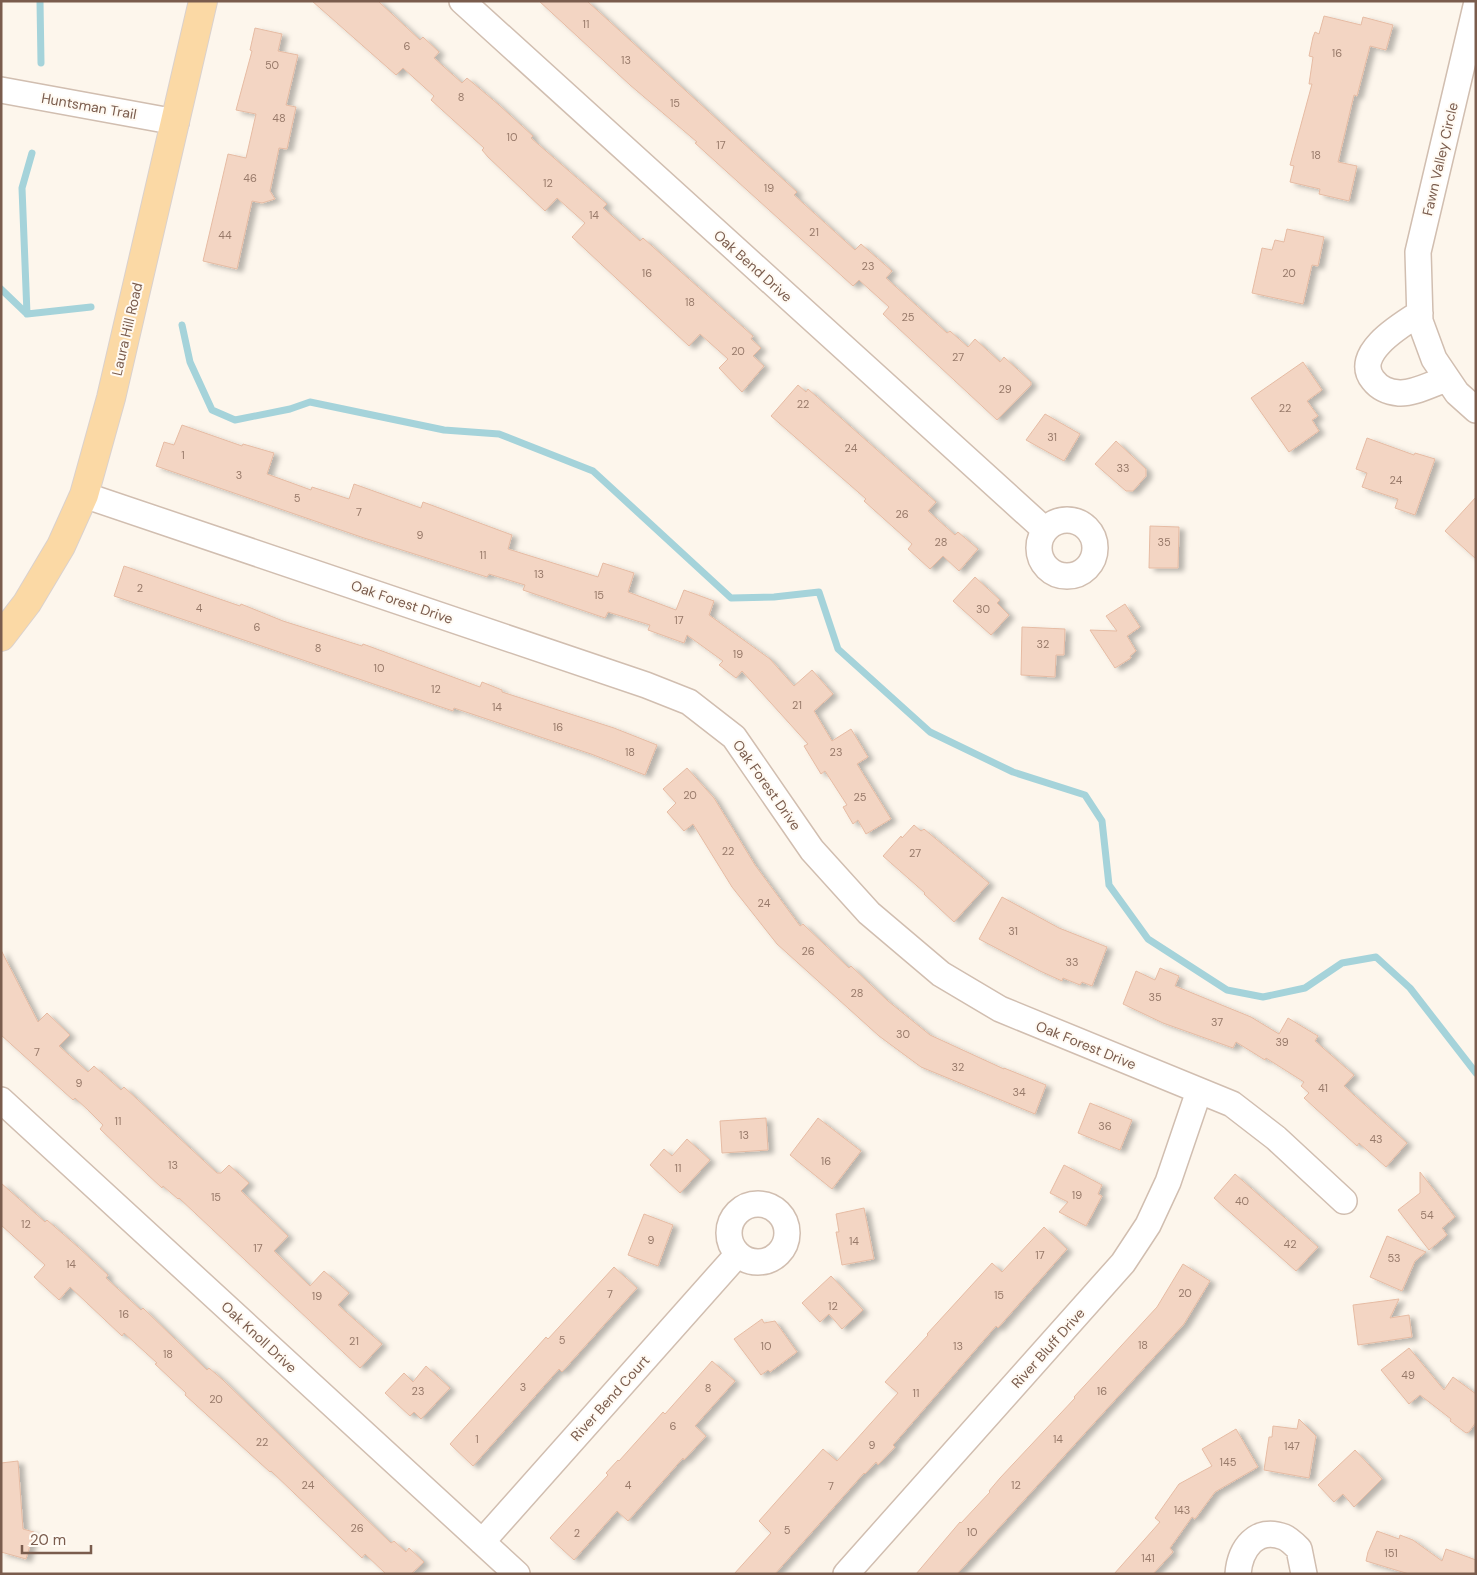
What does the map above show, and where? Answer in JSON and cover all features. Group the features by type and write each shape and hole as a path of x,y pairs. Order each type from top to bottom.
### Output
{"main road":[{"name":"Laura Hill Road","path":"1,637 27,603 61,546 84,494 111,398 203,1"}],"street":[{"name":"Oak Bend Drive","path":"462,1 1045,530"},
{"name":"Fawn Valley Circle","path":"1476,6 1418,252 1420,320 1434,359 1457,393 1476,410"},
{"name":"Huntsman Trail","path":"1,90 176,122"},
{"path":"1420,313 1395,328 1377,347 1368,360 1369,375 1379,388 1400,393 1447,379"},
{"name":"Oak Forest Drive","path":"84,494 636,681 690,702 734,737 812,850 869,914 941,974 1000,1009 1232,1104 1255,1121 1344,1201"},
{"name":"River Bluff Drive","path":"846,1574 1123,1264 1148,1225 1168,1182 1199,1091"},
{"name":"Oak Knoll Drive","path":"1,1100 517,1574"},
{"name":"River Bend Court","path":"482,1542 738,1254"},
{"path":"1238,1574 1239,1562 1249,1542 1263,1535 1284,1537 1299,1549 1304,1574"}],"building":[{"path":"312,1 378,1 420,40 423,37 439,52 434,58 462,83 467,78 499,105 533,136 531,138 607,204 603,208 640,241 643,238 753,336 751,339 761,348 753,356 764,366 742,392 719,368 728,359 700,334 689,346 572,237 585,223 557,198 545,211 488,157 482,150 484,148 431,100 434,96 403,68 396,75"},
{"path":"539,1 587,1 797,192 794,195 855,250 861,244 892,271 886,278 947,333 950,331 968,347 975,339 1000,362 1004,357 1031,382 1031,385 997,420 883,314 889,307 859,280 853,286 695,143 697,142 630,85"},
{"path":"1324,16 1361,25 1363,17 1393,25 1386,50 1370,46 1357,96 1354,95 1338,162 1357,166 1349,201 1319,194 1320,189 1290,182 1294,166 1290,165 1312,84 1309,84 1313,57 1309,56 1313,37 1315,32 1319,34"},
{"path":"255,28 282,34 278,51 298,55 286,105 296,107 287,149 279,148 270,191 275,199 262,203 252,201 237,269 203,261 228,154 246,158 256,114 236,110 252,51 250,50"},
{"path":"1287,229 1324,237 1318,266 1312,265 1303,304 1252,293 1262,248 1272,250 1275,240 1284,242"},
{"path":"1303,362 1322,390 1307,401 1318,416 1312,420 1319,431 1289,452 1251,398"},
{"path":"798,385 806,392 808,389 936,502 928,511 955,535 958,532 978,549 959,571 943,556 930,569 908,549 912,544 864,501 866,499 771,416"},
{"path":"1045,414 1080,434 1064,461 1026,440"},
{"path":"182,425 242,446 243,444 274,453 267,474 311,490 312,487 349,499 354,484 421,508 423,502 512,535 508,549 598,577 603,563 634,573 628,592 676,610 684,590 714,601 709,615 770,659 794,686 812,670 833,694 814,711 832,741 851,729 868,757 857,764 891,819 866,834 858,820 853,824 843,807 847,805 825,771 821,774 804,746 808,744 742,671 736,678 719,665 723,661 687,635 684,643 648,630 650,625 608,612 605,618 523,590 525,585 489,574 487,577 364,538 156,466 164,442 174,445"},
{"path":"1367,438 1414,455 1415,453 1435,459 1415,515 1395,508 1398,499 1362,487 1367,473 1356,469"},
{"path":"1116,441 1146,469 1146,476 1133,491 1126,491 1095,464"},
{"path":"1476,497 1476,559 1445,531"},
{"path":"1150,526 1179,527 1178,568 1149,568"},
{"path":"124,566 240,606 241,604 283,621 362,646 363,644 480,687 482,682 502,690 502,692 614,728 657,745 645,775 591,754 454,708 453,711 114,596"},
{"path":"975,577 1000,600 997,603 1009,615 991,635 953,601"},
{"path":"1125,604 1140,627 1127,636 1136,651 1130,656 1131,658 1115,668 1090,630 1117,631 1106,616"},
{"path":"1022,627 1065,629 1064,655 1056,655 1055,677 1021,675"},
{"path":"687,768 714,798 755,865 800,926 803,924 849,968 851,966 888,1001 930,1035 1004,1069 1046,1085 1035,1114 921,1067 879,1036 777,944 732,887 693,824 684,831 667,812 676,803 663,789"},
{"path":"914,825 921,831 924,829 989,883 954,922 883,856"},
{"path":"1002,897 1059,928 1107,947 1092,986 1082,982 1080,985 1063,978 1062,981 979,939"},
{"path":"1,950 38,1022 47,1013 70,1035 59,1046 88,1072 94,1066 121,1090 124,1087 217,1173 221,1173 229,1165 249,1183 241,1191 288,1236 274,1251 310,1286 324,1271 349,1293 338,1305 382,1344 360,1368 179,1198 163,1186 162,1188 147,1174 100,1129 103,1125 88,1110 75,1098 73,1100 1,1035"},
{"path":"1160,968 1179,976 1175,986 1251,1017 1279,1034 1288,1018 1318,1036 1315,1041 1354,1075 1344,1086 1407,1143 1386,1167 1359,1143 1357,1146 1304,1098 1309,1093 1301,1086 1304,1082 1266,1058 1265,1060 1236,1042 1233,1048 1163,1023 1123,1004 1136,971 1155,980"},
{"path":"1090,1103 1132,1120 1120,1150 1078,1133"},
{"path":"766,1118 768,1150 722,1153 720,1121"},
{"path":"818,1118 861,1151 832,1189 790,1155"},
{"path":"687,1139 710,1160 680,1193 650,1165 664,1149 672,1156"},
{"path":"1064,1165 1102,1185 1098,1194 1102,1196 1086,1226 1059,1212 1068,1202 1050,1193"},
{"path":"1420,1172 1455,1217 1442,1228 1447,1235 1429,1250 1398,1210 1420,1193"},
{"path":"1235,1174 1318,1247 1296,1271 1214,1198"},
{"path":"1,1183 45,1222 47,1220 78,1247 108,1275 106,1278 141,1310 143,1308 207,1370 209,1368 223,1380 391,1543 394,1541 406,1552 409,1548 424,1562 411,1574 386,1574 365,1554 362,1558 271,1471 185,1395 186,1393 155,1364 157,1363 124,1333 122,1336 70,1287 59,1300 34,1277 45,1265 1,1225"},
{"path":"864,1208 874,1259 842,1265 836,1232 839,1232 836,1214"},
{"path":"644,1214 673,1225 658,1266 628,1255"},
{"path":"1044,1227 1067,1249 998,1328 996,1326 893,1445 895,1447 878,1465 876,1462 864,1473 775,1574 734,1574 771,1533 759,1521 823,1449 837,1461 898,1393 885,1382 927,1334 992,1263 1002,1272"},
{"path":"1387,1236 1426,1252 1415,1261 1402,1291 1370,1277"},
{"path":"1183,1264 1210,1281 1184,1324 957,1574 916,1574 960,1522 990,1492 1000,1478 1157,1307"},
{"path":"614,1267 637,1288 562,1372 559,1369 473,1466 450,1444 546,1337 548,1339"},
{"path":"831,1276 863,1310 842,1329 829,1314 820,1322 802,1303"},
{"path":"1399,1299 1390,1318 1409,1315 1412,1337 1358,1345 1353,1305"},
{"path":"762,1319 764,1323 775,1321 797,1352 770,1372 768,1370 761,1375 734,1339"},
{"path":"1409,1348 1444,1390 1453,1377 1476,1394 1476,1422 1469,1432 1466,1433 1450,1421 1451,1419 1420,1395 1409,1404 1381,1370"},
{"path":"712,1361 735,1381 695,1426 706,1436 684,1460 683,1458 628,1521 617,1511 574,1560 550,1538 608,1475 606,1473 663,1412 665,1414"},
{"path":"426,1366 450,1388 421,1419 414,1412 410,1416 385,1393 404,1373 413,1382"},
{"path":"1299,1419 1316,1436 1309,1478 1264,1470 1269,1437 1272,1437 1273,1426 1297,1429"},
{"path":"1236,1429 1258,1467 1215,1492 1195,1519 1192,1517 1170,1548 1173,1552 1153,1574 1114,1574 1160,1522 1155,1518 1179,1484 1212,1466 1202,1449"},
{"path":"1355,1450 1382,1479 1354,1507 1343,1494 1334,1502 1318,1485"},
{"path":"18,1461 23,1529 34,1532 26,1559 1,1552 1,1463"},
{"path":"1377,1531 1399,1539 1400,1535 1413,1540 1442,1561 1446,1549 1476,1560 1476,1574 1409,1574 1366,1561"}],"waterway":[{"path":"40,1 41,63"},
{"path":"27,314 22,188 32,153"},
{"path":"1,289 27,314 91,307"},
{"path":"182,325 190,362 212,410 235,420 290,409 310,402 444,430 499,434 593,471 731,598 774,597 819,592 838,649 930,732 1013,772 1085,795 1102,821 1109,885 1148,939 1227,990 1263,997 1305,988 1342,963 1376,957 1410,988 1476,1073"}]}
